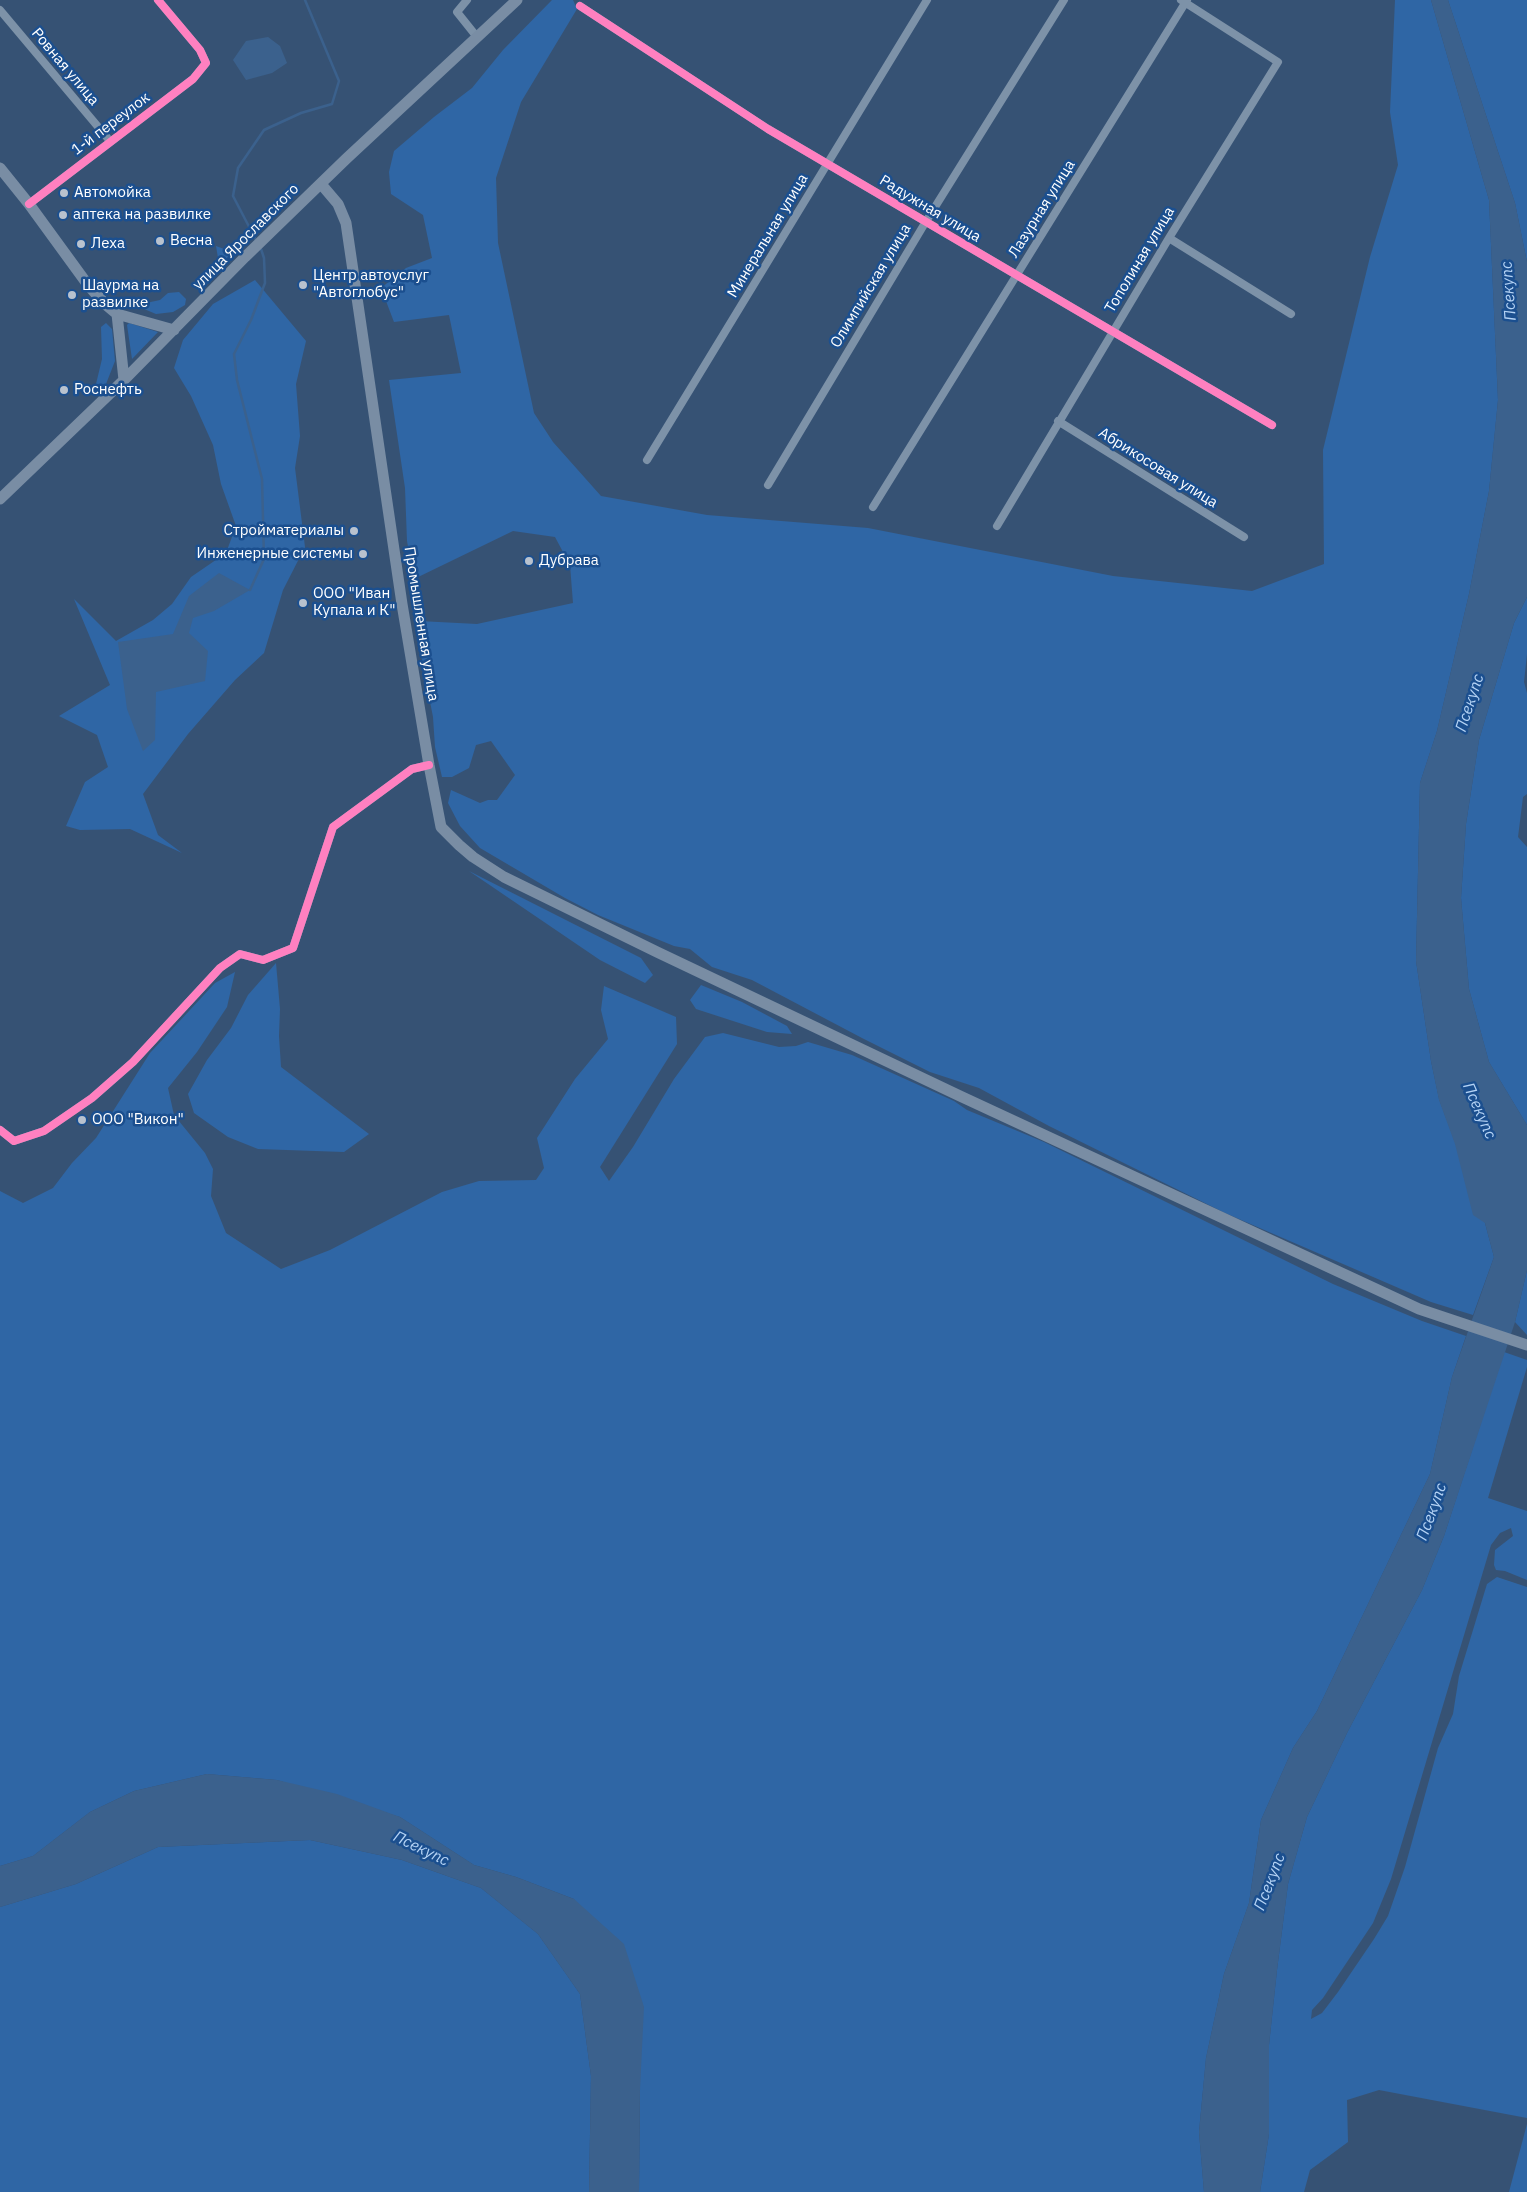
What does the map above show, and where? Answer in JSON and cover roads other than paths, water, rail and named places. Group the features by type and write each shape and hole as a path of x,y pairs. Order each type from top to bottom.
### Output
{"main road":[{"name":"улица Ярославского","path":"0,499 124,380 245,257 516,0"},
{"path":"0,168 29,204 88,285 105,304 117,314 174,330"},
{"name":"Промышленная улица","path":"321,184 338,204 346,223 402,604 441,827 473,857 504,877 657,952 1419,1309 1527,1345"},
{"path":"117,314 124,380"}],"street":[{"name":"1-й переулок","path":"29,204 193,79 206,62 200,50 158,0"},
{"path":"467,0 457,12 477,37"},
{"name":"Минеральная улица","path":"647,460 927,0"},
{"name":"Олимпийская улица","path":"768,485 924,223 1064,0"},
{"name":"Тополиная улица","path":"997,526 1058,421 1278,62 1184,1"},
{"name":"Лазурная улица","path":"872,507 1017,277 1184,1"},
{"name":"Радужная улица","path":"580,6 768,129 828,163 924,223 1272,425"},
{"name":"Ровная улица","path":"0,10 110,141"},
{"path":"1169,238 1291,314"},
{"name":"Абрикосовая улица","path":"1058,421 1244,537"},
{"path":"0,1130 14,1141 44,1131 92,1098 133,1062 220,968 240,954 263,960 293,948 333,827 412,769 429,765"}],"water":[{"name":"Псекупс","path":"1431,0 1448,0 1515,203 1527,262 1527,597 1514,623 1479,740 1466,824 1461,898 1469,989 1489,1062 1527,1125 1527,1270 1515,1322 1444,1536 1422,1590 1347,1733 1307,1817 1288,1884 1277,1970 1269,2045 1269,2134 1260,2192 1204,2192 1199,2132 1206,2058 1224,1974 1249,1903 1261,1820 1293,1748 1317,1711 1430,1474 1452,1377 1494,1257 1485,1223 1473,1215 1455,1144 1439,1100 1431,1061 1416,961 1420,783 1437,731 1469,594 1489,491 1498,400 1489,200"},
{"path":"268,37 280,46 287,63 272,73 246,80 233,60 246,41"},
{"path":"219,573 250,590 214,611 193,618 189,633 208,651 205,681 156,692 155,740 143,751 127,709 118,642 173,634 189,596"},
{"name":"Псекупс","path":"207,1774 277,1780 337,1794 400,1817 474,1865 516,1877 574,1899 624,1944 644,2007 640,2090 639,2192 589,2192 591,2076 580,1994 538,1934 481,1888 402,1860 310,1840 158,1847 76,1884 0,1907 0,1866 33,1856 90,1812 134,1791"}],"waterway":[{"path":"256,240 233,196 238,168 264,130 301,113 332,104 339,81 305,0"},
{"path":"250,590 264,559 262,479 237,380 234,354 251,320 265,283 264,258 261,249"}],"place":[{"name":"Автомойка","path":"64,193"},
{"name":"аптека на развилке","path":"63,215"},
{"name":"Весна","path":"160,241"},
{"name":"Леха","path":"81,244"},
{"name":"Центр автоуслуг \"Автоглобус\"","path":"303,285"},
{"name":"Шаурма на развилке","path":"72,295"},
{"name":"Роснефть","path":"64,390"},
{"name":"Стройматериалы","path":"354,531"},
{"name":"Инженерные системы","path":"363,554"},
{"name":"Дубрава","path":"529,561"},
{"name":"ООО \"Иван Купала и К\"","path":"303,603"},
{"name":"ООО \"Викон\"","path":"82,1120"}]}
